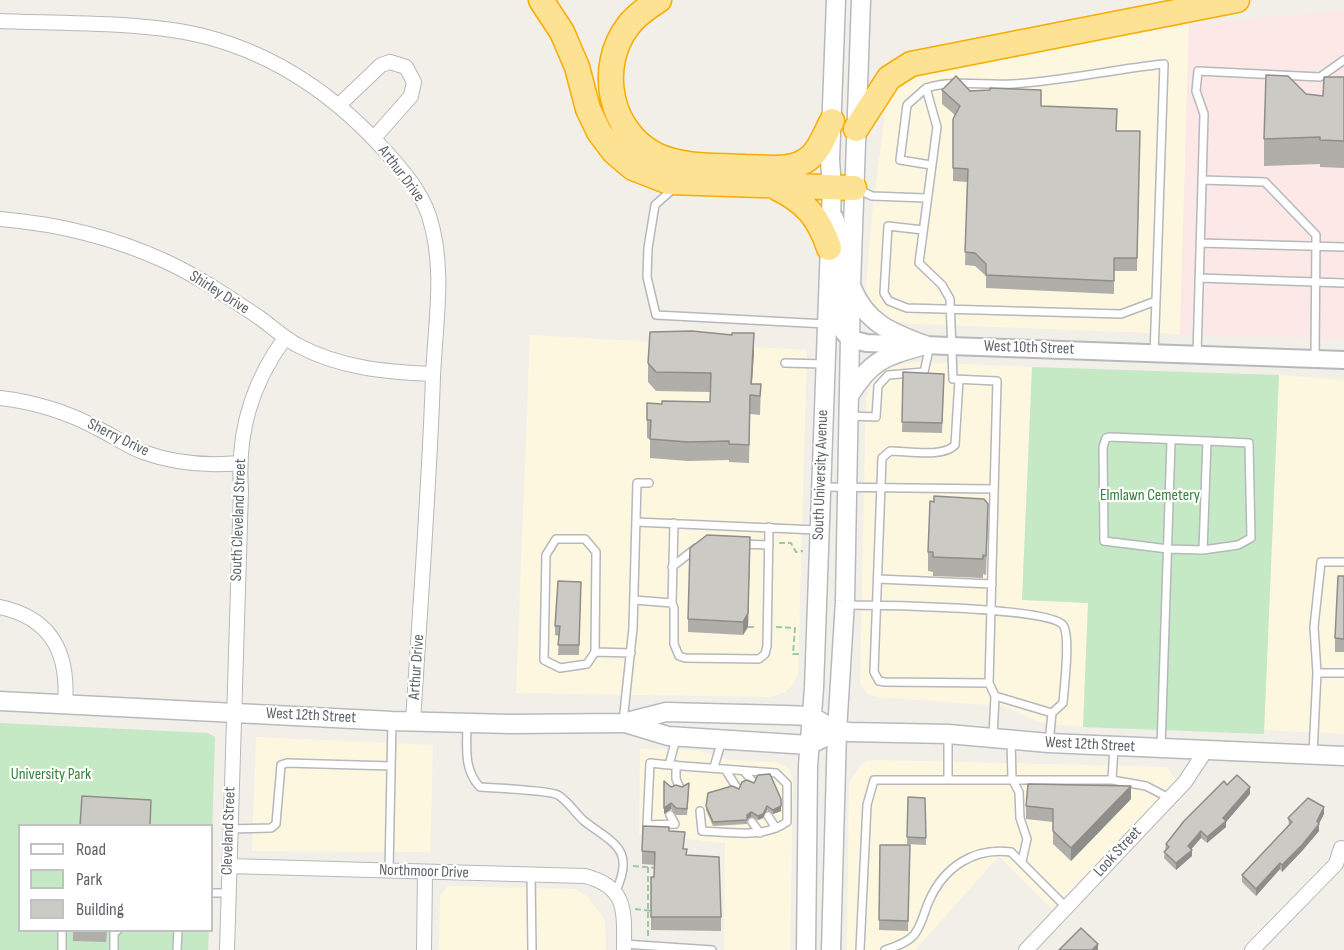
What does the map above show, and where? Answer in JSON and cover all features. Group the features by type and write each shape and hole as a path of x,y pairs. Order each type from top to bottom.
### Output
{"highway":[{"path":"541,0 562,32 577,67 588,109 606,142 633,168 650,177 683,183 769,185 839,195"},
{"path":"659,0 644,9 627,26 612,59 609,77 619,118 633,137 651,152 693,165 789,167 808,160 815,153 831,121"},
{"path":"856,129 879,90 889,78 905,67 1237,0"},
{"path":"769,185 797,198 808,207 823,228 829,248"}],"main road":[{"name":"South University Avenue","path":"831,950 837,731 844,605 851,285 831,121 836,0"},
{"name":"South University Avenue","path":"806,950 809,745 820,530 829,248 839,195 856,129 861,0"},
{"path":"851,285 860,304 876,323 894,334 928,345"},
{"path":"848,397 864,372 875,362 889,355 928,345"},
{"name":"West 12th Street","path":"0,701 467,723 623,723 666,712 811,716 837,731"},
{"name":"West 12th Street","path":"623,723 676,737 809,745 837,731 948,734 1048,743 1344,756"}],"street":[{"name":"Arthur Drive","path":"0,21 175,31 207,37 267,58 339,105 374,138 415,188 434,234 439,277 428,507 413,722"},
{"path":"339,105 381,65 390,62 406,67 414,82 411,96 374,138"},
{"path":"839,195 838,314 842,331 850,338"},
{"name":"Shirley Drive","path":"0,219 64,227 127,244 168,262 223,294 285,338 327,358 361,368 433,374"},
{"name":"South Cleveland Street","path":"233,712 242,490 240,463 245,421 252,395 263,369 285,338"},
{"name":"West 10th Street","path":"850,338 866,343 1344,360"},
{"name":"Sherry Drive","path":"0,398 32,403 74,416 129,446 155,456 187,462 240,463"},
{"path":"0,607 23,614 52,637 62,657 65,674 64,704"},
{"name":"Cleveland Street","path":"227,950 233,712"},
{"name":"Look Street","path":"1026,950 1171,799 1198,766 1206,750"},
{"path":"1252,950 1336,864 1341,848"},
{"name":"Northmoor Drive","path":"228,866 585,876 604,882 615,893"},
{"path":"424,950 425,873"},
{"path":"615,893 623,909 624,947"}],"lane":[{"path":"1197,355 1204,114 1196,91 1198,71 1320,77 1344,60"},
{"path":"932,165 900,160 908,105 926,87 938,84 1010,84 1046,81 1110,69 1164,64 1154,353"},
{"path":"926,87 937,127 919,263 942,285 951,308 953,379 997,381 989,683 995,696 1002,739 1012,779 1018,792 1020,818 1027,839 1022,861"},
{"path":"1202,180 1265,182 1316,234 1315,359"},
{"path":"683,183 655,205 648,248 647,277 656,315 826,324"},
{"path":"839,195 926,198"},
{"path":"922,230 888,226 884,292 889,301 907,308 1121,314 1156,301"},
{"path":"1200,243 1344,247"},
{"path":"1199,278 1344,283"},
{"path":"848,416 876,417 878,386 888,375 924,372 928,345"},
{"path":"785,363 824,364"},
{"path":"959,380 952,448 944,452 890,451 884,454 874,672 879,681 989,683"},
{"path":"1106,438 1171,441 1249,444 1251,538 1238,545 1203,550 1168,549 1104,541 1103,447 1106,438"},
{"path":"1161,748 1171,441"},
{"path":"1203,550 1207,441"},
{"path":"623,723 631,653 637,483 649,483"},
{"path":"821,487 994,489"},
{"path":"636,522 820,530"},
{"path":"674,523 672,567 674,644 679,656 685,658 759,659 765,654 769,527"},
{"path":"556,539 585,539 596,552 595,652 587,664 560,668 544,660 546,555 556,539"},
{"path":"672,567 702,543"},
{"path":"733,543 769,545"},
{"path":"1313,754 1317,673 1314,627 1321,562 1344,562"},
{"path":"878,579 992,584"},
{"path":"634,600 672,603"},
{"path":"844,605 992,610 1056,619 1065,627 1063,703 1052,713 1048,743"},
{"path":"595,652 631,653"},
{"path":"1317,673 1344,673"},
{"path":"995,696 1052,713"},
{"path":"389,871 392,721"},
{"path":"467,723 467,759 471,778 480,787 557,794 583,820 611,838 621,849 623,872 615,893"},
{"path":"948,734 948,779"},
{"path":"676,737 672,765 680,788"},
{"path":"714,767 722,740"},
{"path":"1112,780 1114,746"},
{"path":"229,829 271,828 276,824 279,771 281,765 286,763 391,766"},
{"path":"675,824 647,825 650,763 776,773 787,784 787,822"},
{"path":"725,769 737,788"},
{"path":"744,771 753,782"},
{"path":"671,788 676,779"},
{"path":"860,950 867,805 874,780 1112,780 1146,786 1171,799"},
{"path":"700,811 702,831 760,833 787,822 807,823"},
{"path":"670,815 675,824"},
{"path":"675,824 679,815"},
{"path":"768,816 776,828"},
{"path":"752,822 760,833"},
{"path":"885,950 912,937 919,927 937,883 947,870 976,854 1011,852 1066,907"},
{"path":"531,874 532,950"},
{"path":"213,893 228,893"},
{"path":"62,932 62,950"},
{"path":"114,950 115,932"},
{"path":"177,950 178,932"},
{"path":"624,947 648,945 712,950"}],"path":[{"path":"779,543 791,543 796,552 803,551"},
{"path":"748,627 759,627"},
{"path":"775,627 795,628 794,654 800,654"},
{"path":"633,866 665,868"},
{"path":"648,867 650,910 648,945"},
{"path":"629,909 650,910"}],"shaded area":[{"path":"1344,10 1344,339 1180,334 1189,25"},
{"path":"1189,25 1180,334 916,324 888,320 874,308 866,289 872,215 888,89 902,73"},
{"path":"530,335 807,350 798,673 793,685 785,692 771,697 516,693"},
{"path":"915,362 1032,367 1022,600 1088,603 1083,727 1043,723 1002,706 877,697 868,695 860,684 866,397 872,382 888,367"},
{"path":"1279,375 1344,380 1344,734 1264,730"},
{"path":"256,737 433,745 430,852 252,851"},
{"path":"640,749 698,750 730,760 776,762 789,769 793,780 790,950 724,950 725,843 639,834"},
{"path":"867,761 1167,767 1178,782 1052,909 999,856 915,950 847,950 849,783 860,766"},
{"path":"448,886 575,889 588,897 605,920 606,950 439,950 440,896"}],"green space":[{"name":"Elmlawn Cemetery","path":"1032,367 1279,375 1264,734 1083,727 1088,603 1022,600"},
{"name":"University Park","path":"0,723 208,733 215,737 212,824 18,824 18,932 209,932 208,950 0,950"}],"building":[{"path":"1266,75 1288,76 1306,94 1323,96 1324,77 1344,77 1344,141 1320,140 1320,137 1264,139"},
{"path":"956,76 970,91 990,90 990,88 1041,90 1041,106 1117,109 1116,131 1140,131 1137,258 1114,258 1114,281 986,275 986,264 975,253 965,252 968,169 953,168 953,119 960,106 942,90"},
{"path":"692,331 732,335 732,333 754,333 751,384 761,384 760,396 750,395 749,445 729,444 729,441 688,442 650,439 651,420 647,420 647,403 710,402 711,373 656,372 648,363 650,332"},
{"path":"903,372 944,374 942,423 902,422"},
{"path":"934,496 984,499 988,504 986,556 983,555 983,559 933,557 933,552 928,552 930,501 934,502"},
{"path":"707,535 750,537 748,613 743,622 688,619 690,548"},
{"path":"1338,576 1344,576 1344,639 1335,638"},
{"path":"558,581 581,582 579,645 558,645 560,626 555,626"},
{"path":"770,774 781,799 781,806 773,810 767,806 763,814 758,816 751,812 747,815 747,820 713,822 706,806 708,793 732,786 739,789 742,782 747,780 754,783 758,775"},
{"path":"1237,775 1250,787 1223,818 1226,821 1207,837 1201,831 1188,846 1192,850 1176,863 1164,852 1169,847 1166,844 1184,821 1224,781 1227,785"},
{"path":"664,781 671,787 676,785 682,787 689,783 687,809 676,808 671,803 664,808"},
{"path":"1028,784 1131,786 1071,848 1053,831 1053,809 1026,806"},
{"path":"82,796 151,800 150,824 80,824"},
{"path":"908,797 925,798 926,838 907,837"},
{"path":"1308,798 1324,807 1317,821 1319,824 1302,845 1282,865 1280,863 1256,889 1242,875 1292,822 1288,818"},
{"path":"643,826 669,827 669,831 685,832 683,849 687,849 686,855 719,857 721,917 651,917 651,877 654,877 655,852 642,851"},
{"path":"880,845 910,845 908,921 879,920"},
{"path":"1081,928 1098,944 1092,950 1059,950"}]}
